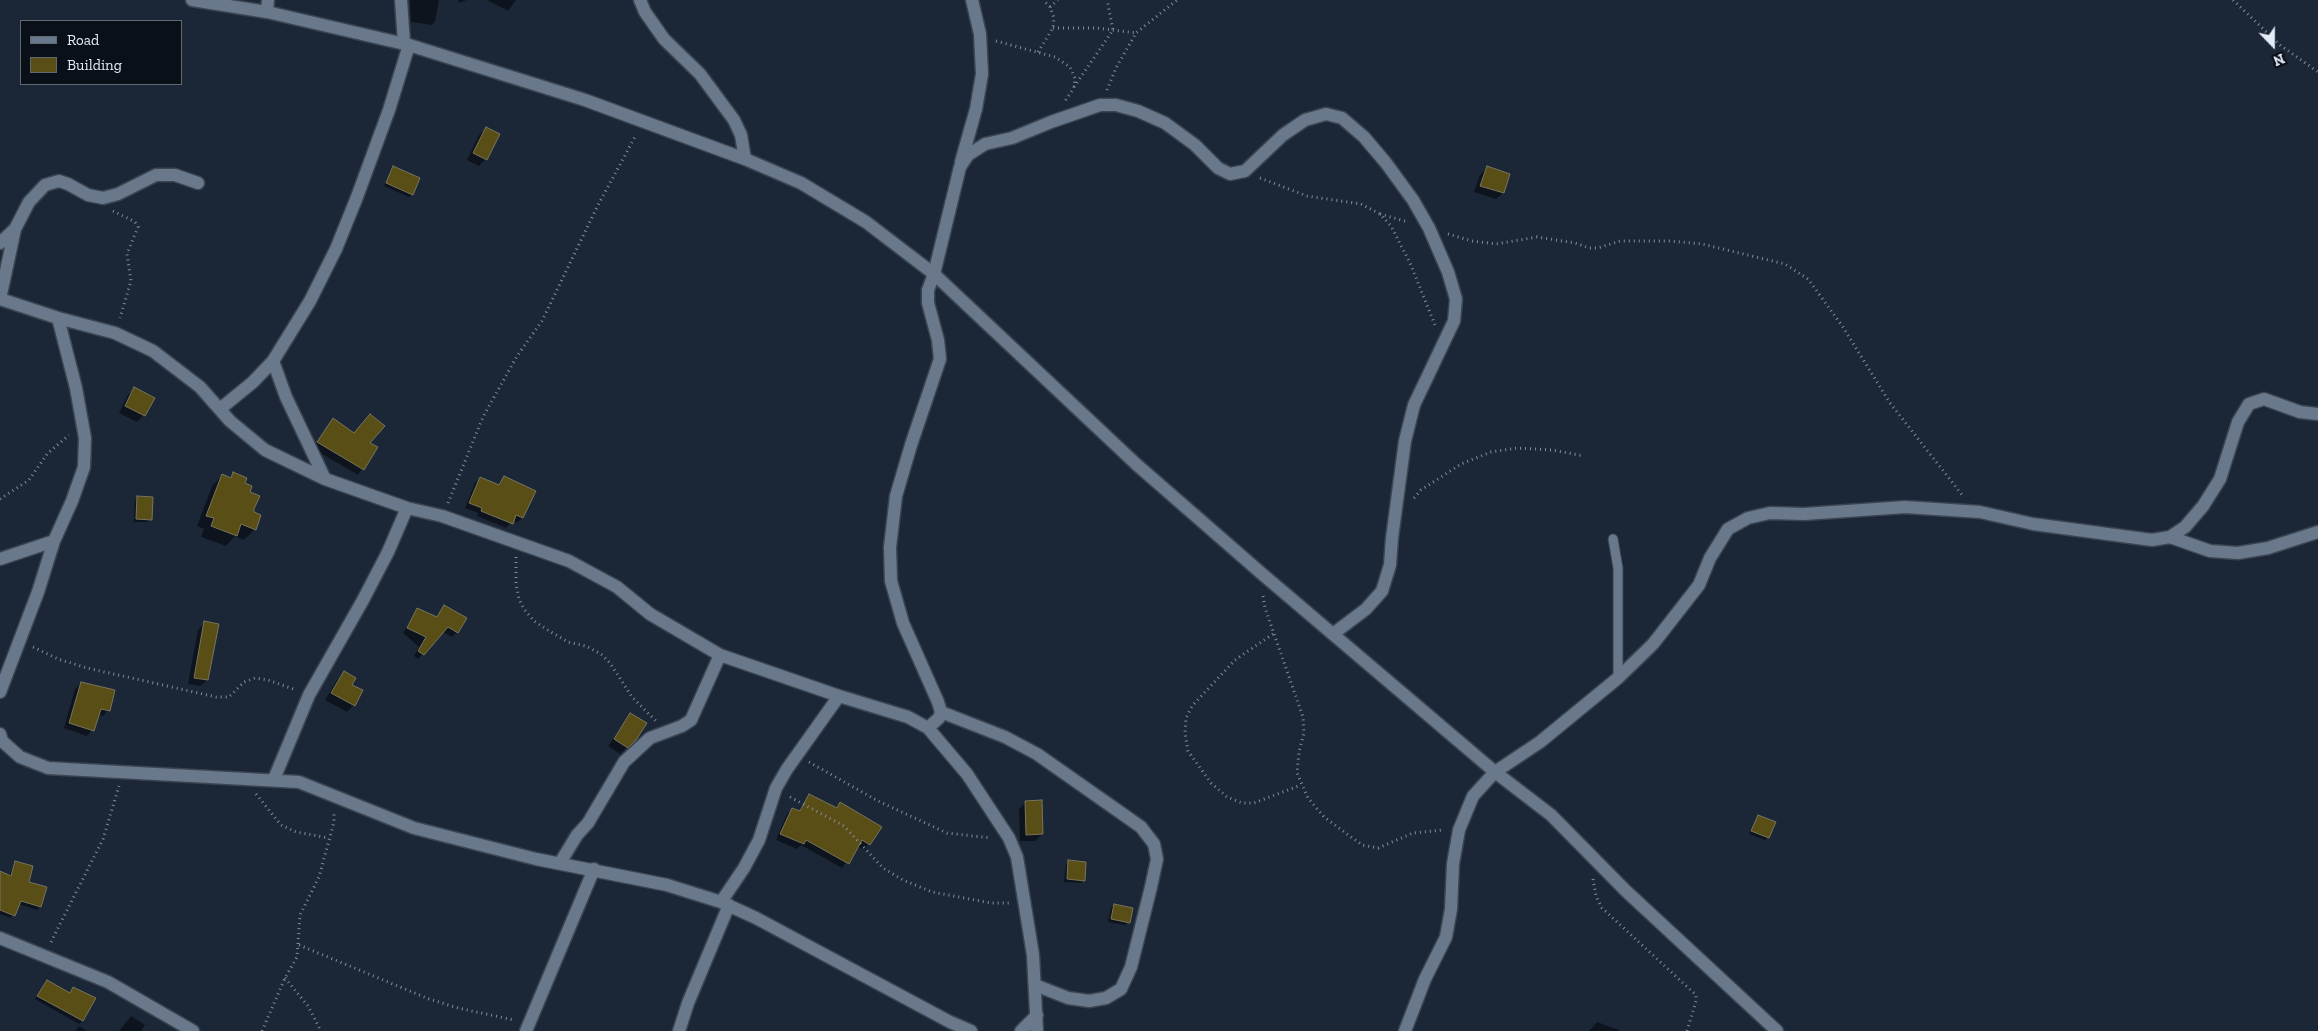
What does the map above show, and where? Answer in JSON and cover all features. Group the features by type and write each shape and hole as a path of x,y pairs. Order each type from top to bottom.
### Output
{"street":[{"path":"192,0 268,6 406,44 585,100 745,159 801,183 866,222 934,274 1136,464 1261,573 1495,772 1551,815 1597,862 1778,1031"},
{"path":"220,409 253,382 273,361 310,301 336,249 389,110 406,44 401,0"},
{"path":"640,0 645,12 664,39 700,74 734,120 741,135 745,159"},
{"path":"928,728 939,718 941,712 903,623 891,581 890,547 896,496 910,445 940,359 938,340 928,303 928,290 934,274 982,74 980,34 972,0"},
{"path":"960,167 968,155 985,144 1012,138 1051,122 1100,106 1116,106 1138,111 1165,123 1195,145 1218,168 1230,174 1245,171 1283,135 1305,120 1326,114 1342,118 1364,137 1386,163 1413,200 1429,228 1448,272 1456,299 1454,321 1446,343 1414,405 1405,441 1390,565 1382,591 1366,609 1333,634"},
{"path":"198,183 175,175 156,175 118,194 103,198 88,194 59,181 44,185 29,202 15,229 0,299 58,318 115,333 153,351 200,387 220,409 266,450 325,479 407,508 442,516 569,561 617,587 650,614 720,655 839,696 908,717 928,728 968,774 1009,838 1016,857 1035,985 1037,1031"},
{"path":"0,243 15,229"},
{"path":"0,692 20,641 54,541 72,501 84,467 85,438 58,318"},
{"path":"273,361 286,397 325,479"},
{"path":"1405,1031 1425,979 1446,937 1451,909 1453,864 1459,830 1473,796 1495,772 1540,742 1618,678 1653,644 1699,586 1710,558 1728,530 1748,518 1770,514 1804,514 1896,507 1980,512 2033,524 2152,540 2170,537 2185,527 2203,506 2220,479 2238,422 2249,404 2264,399 2300,412 2318,414"},
{"path":"274,779 309,695 363,600 388,552 407,508"},
{"path":"2170,537 2210,551 2238,553 2268,548 2318,532"},
{"path":"0,559 54,541"},
{"path":"560,863 577,835 588,823 624,762 650,738 682,726 691,720 720,655"},
{"path":"679,1031 725,904 759,840 776,788 796,755 839,696"},
{"path":"941,712 1006,736 1037,754 1141,827 1154,844 1156,859 1148,902 1131,967 1121,988 1106,998 1089,1001 1068,998 1035,985"},
{"path":"0,734 2,741 20,757 48,768 274,779 299,782 414,828 480,846 667,885 725,904 756,918 950,1022 971,1031"},
{"path":"527,1027 594,869"},
{"path":"0,938 108,982 192,1031"},
{"path":"1021,1031 1037,1014"}],"lane":[{"path":"1613,538 1618,568 1618,678"}],"path":[{"path":"1038,52 1053,28 1054,18 1050,7 1043,0"},
{"path":"1050,7 1058,0"},
{"path":"1051,122 1113,30 1107,0"},
{"path":"1100,106 1116,68 1136,33 1177,0"},
{"path":"2233,0 2280,45 2318,72"},
{"path":"1053,28 1113,30 1136,33"},
{"path":"980,34 997,42 1055,57 1070,67 1075,78 1074,88"},
{"path":"442,516 483,417 517,356 542,321 605,192 644,122"},
{"path":"1245,171 1307,196 1360,204 1380,214 1472,241 1496,244 1537,237 1575,243 1589,248 1634,240 1702,244 1785,264 1808,279 1843,327 1890,403 1963,495 1980,512"},
{"path":"103,198 109,209 135,222 138,226 127,254 132,281 115,333"},
{"path":"1380,214 1391,226 1410,263 1428,309 1446,343"},
{"path":"0,499 29,480 47,454 82,422"},
{"path":"1413,500 1421,490 1461,464 1491,452 1517,448 1552,450 1584,456"},
{"path":"517,542 516,584 524,609 534,621 568,642 601,654 610,663 632,697 648,715 670,731"},
{"path":"1261,573 1265,608 1303,717 1304,733 1299,752 1298,773 1301,785 1324,817 1362,845 1378,848 1413,833 1430,830 1459,830"},
{"path":"1273,634 1235,660 1192,706 1186,718 1185,733 1188,751 1211,784 1227,796 1242,802 1254,803 1301,785"},
{"path":"20,641 58,659 87,668 216,698 229,696 244,682 255,678 277,682 309,695"},
{"path":"796,755 878,801 947,833 976,838 1009,838"},
{"path":"44,955 103,839 114,807 122,773"},
{"path":"243,778 281,825 296,832 329,838"},
{"path":"776,788 844,826 883,868 903,880 932,892 991,903 1024,904"},
{"path":"262,1031 285,978 297,957 300,915 319,878 334,822 333,795"},
{"path":"1597,862 1592,882 1602,908 1696,995 1687,1031"},
{"path":"299,945 429,999 527,1027"},
{"path":"285,978 308,1006 321,1031"}],"building":[{"path":"486,127 500,134 487,160 473,153"},
{"path":"393,166 420,178 413,195 386,183"},
{"path":"1487,166 1510,174 1504,193 1480,186"},
{"path":"134,387 155,398 145,416 125,406"},
{"path":"370,414 385,426 370,443 378,447 364,470 317,442 333,418 354,433"},
{"path":"233,472 247,478 245,483 252,486 250,492 260,496 254,509 254,512 261,515 256,530 241,524 237,536 211,526 214,518 206,516 222,474 231,478"},
{"path":"504,476 536,491 523,518 516,515 513,524 481,511 482,508 469,503 480,477 499,485"},
{"path":"137,496 153,497 152,520 136,519"},
{"path":"444,605 467,618 458,633 448,627 424,655 418,651 426,637 407,628 417,608 437,617"},
{"path":"204,621 219,624 208,680 194,678"},
{"path":"344,671 356,678 352,685 363,690 355,706 331,693"},
{"path":"81,682 115,690 110,711 101,709 94,731 69,723"},
{"path":"630,713 647,723 636,740 628,748 614,739"},
{"path":"809,794 837,808 840,802 882,827 870,845 862,840 849,864 806,840 804,844 780,834 792,808 800,811"},
{"path":"1042,800 1043,834 1026,835 1025,801"},
{"path":"1758,815 1776,822 1769,838 1751,831"},
{"path":"1068,860 1086,862 1085,881 1067,879"},
{"path":"15,861 33,866 29,882 47,887 41,907 21,901 15,916 0,910 0,871 11,876"},
{"path":"1114,904 1133,908 1130,923 1111,919"},
{"path":"47,980 70,993 73,987 96,998 83,1021 37,996"}]}
